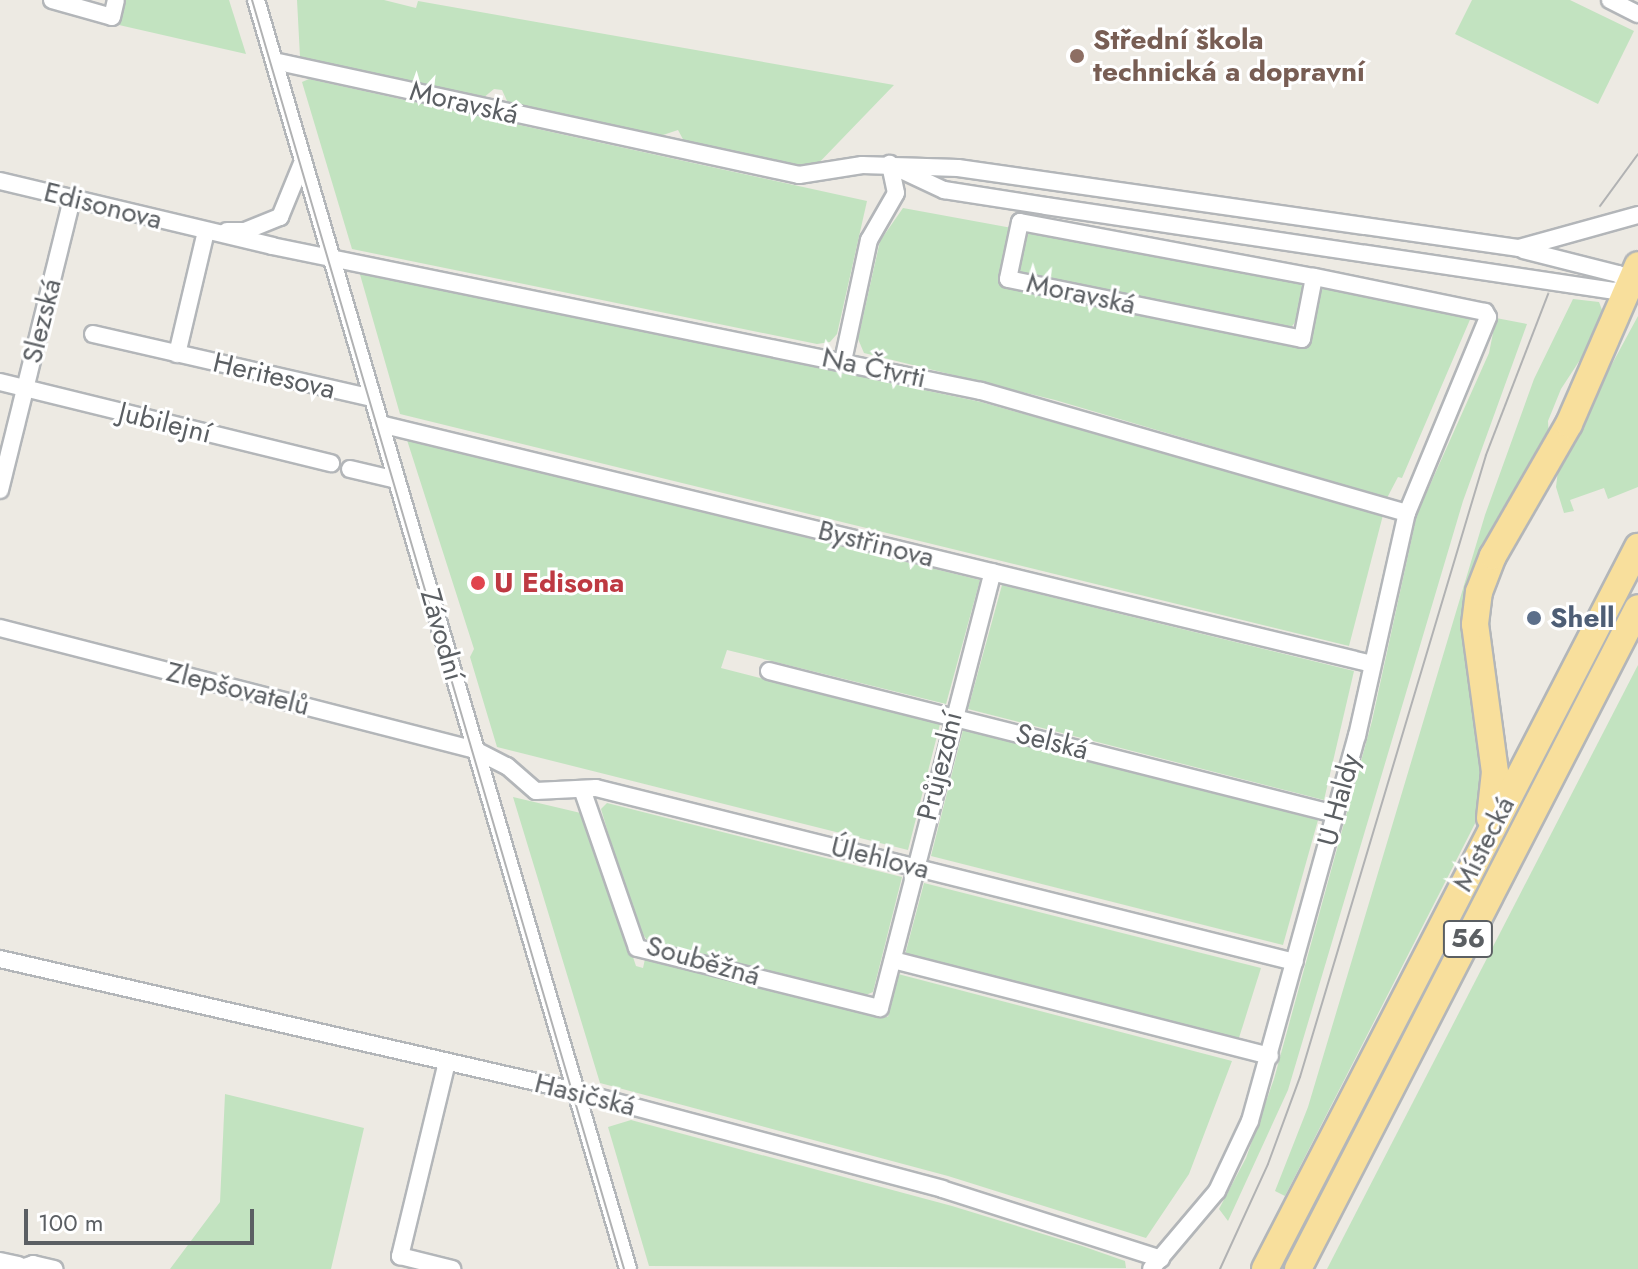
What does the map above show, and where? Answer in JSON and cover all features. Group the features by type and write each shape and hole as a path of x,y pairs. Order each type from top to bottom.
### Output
{"highway":[{"path":"1482,847 1495,772 1477,638 1476,604 1487,568 1569,424 1636,279"},
{"name":"Místecká","path":"1265,1269 1638,547"},
{"name":"Místecká","path":"1298,1269 1638,608"}],"street":[{"path":"52,0 114,8"},
{"name":"Závodní","path":"256,0 630,1268"},
{"path":"1610,0 1638,14"},
{"name":"Moravská","path":"274,61 799,175 890,164 958,168 1519,248"},
{"name":"Edisonova","path":"206,231 245,231 280,217 303,161"},
{"path":"890,164 944,190 1614,291 1636,279"},
{"path":"843,361 869,240 896,193 890,164"},
{"name":"Edisonova","path":"0,181 331,258"},
{"name":"Slezská","path":"0,490 72,200"},
{"path":"1519,248 1565,240 1638,215"},
{"name":"Moravská","path":"1314,277 1302,339 1008,279 1020,222 1314,277 1485,312"},
{"name":"Heritesova","path":"177,354 206,231"},
{"path":"1519,248 1636,279"},
{"name":"Na Čtvrti","path":"331,258 981,391 1407,513"},
{"name":"U Haldy","path":"1156,1264 1228,1172 1270,1056 1335,814 1407,513 1483,337 1485,312"},
{"name":"Heritesova","path":"93,334 372,398"},
{"name":"Jubilejní","path":"0,382 331,463"},
{"name":"Bystřinova","path":"380,424 1372,664"},
{"path":"350,469 397,480"},
{"name":"Průjezdní","path":"880,1008 952,716 993,572"},
{"name":"Zlepšovatelů","path":"0,628 475,750"},
{"name":"Selská","path":"769,671 1335,814"},
{"name":"Úlehlova","path":"475,750 507,766 536,791 582,789 915,867 1295,962"},
{"name":"Souběžná","path":"582,789 637,948 880,1008"},
{"name":"Hasičská","path":"0,959 576,1092 942,1189 1156,1264"},
{"path":"893,960 1270,1056"},
{"path":"447,1062 400,1256 452,1269"},
{"path":"0,1261 19,1267 54,1269"}],"green space":[{"path":"126,0 229,0 246,54 119,25"},
{"path":"297,0 384,0 416,8 418,1 894,85 811,171 685,143 678,130 657,137 508,103 502,90 494,89 483,98 300,57"},
{"path":"1472,0 1570,0 1634,31 1598,104 1455,34"},
{"path":"309,79 867,201 837,334 830,342 817,344 352,249 302,82"},
{"path":"903,208 1012,228 1001,281 1310,345 1320,285 1472,315 1402,478 1398,477 1387,498 1055,400 864,353 858,339 880,241"},
{"path":"1028,231 1300,282 1303,288 1296,321 1289,330 1020,274 1022,234"},
{"path":"359,271 981,402 1383,515 1349,646 400,414"},
{"path":"1573,299 1599,302 1606,320 1561,389 1548,421 1549,440 1480,558 1487,800 1285,1196 1275,1191 1308,1107 1485,515 1534,379"},
{"path":"1638,316 1638,487 1608,499 1604,488 1570,500 1574,511 1564,513 1556,487 1559,462"},
{"path":"1496,318 1527,324 1463,501 1288,1090 1228,1221 1219,1209 1246,1158 1274,1079 1372,721 1417,514 1489,353"},
{"path":"407,440 980,580 946,704 727,650 721,668 940,724 908,850 497,747 470,657 474,649"},
{"path":"1002,585 1354,671 1324,800 968,709"},
{"path":"1638,665 1638,1269 1327,1269"},
{"path":"963,730 1318,820 1283,945 931,856"},
{"path":"513,797 585,814 636,966 643,968 645,959 663,961 888,1017 898,974 1232,1061 1189,1174 1146,1238 948,1176 600,1083"},
{"path":"607,803 902,877 873,992 861,997 650,944 635,924 601,809"},
{"path":"924,883 1261,968 1238,1041 905,955"},
{"path":"225,1094 364,1128 331,1269 170,1269 220,1202"},
{"path":"631,1120 952,1206 1125,1261 1126,1268 649,1266 608,1127"}],"tram line":[{"path":"252,0 624,1269"},
{"path":"1600,206 1638,154"},
{"path":"1220,1269 1268,1164 1300,1077 1486,455 1548,294"}],"place":[{"name":"Střední škola technická a dopravní","path":"1077,56"},
{"name":"U Edisona","path":"478,583"},
{"name":"Shell","path":"1534,618"}]}
